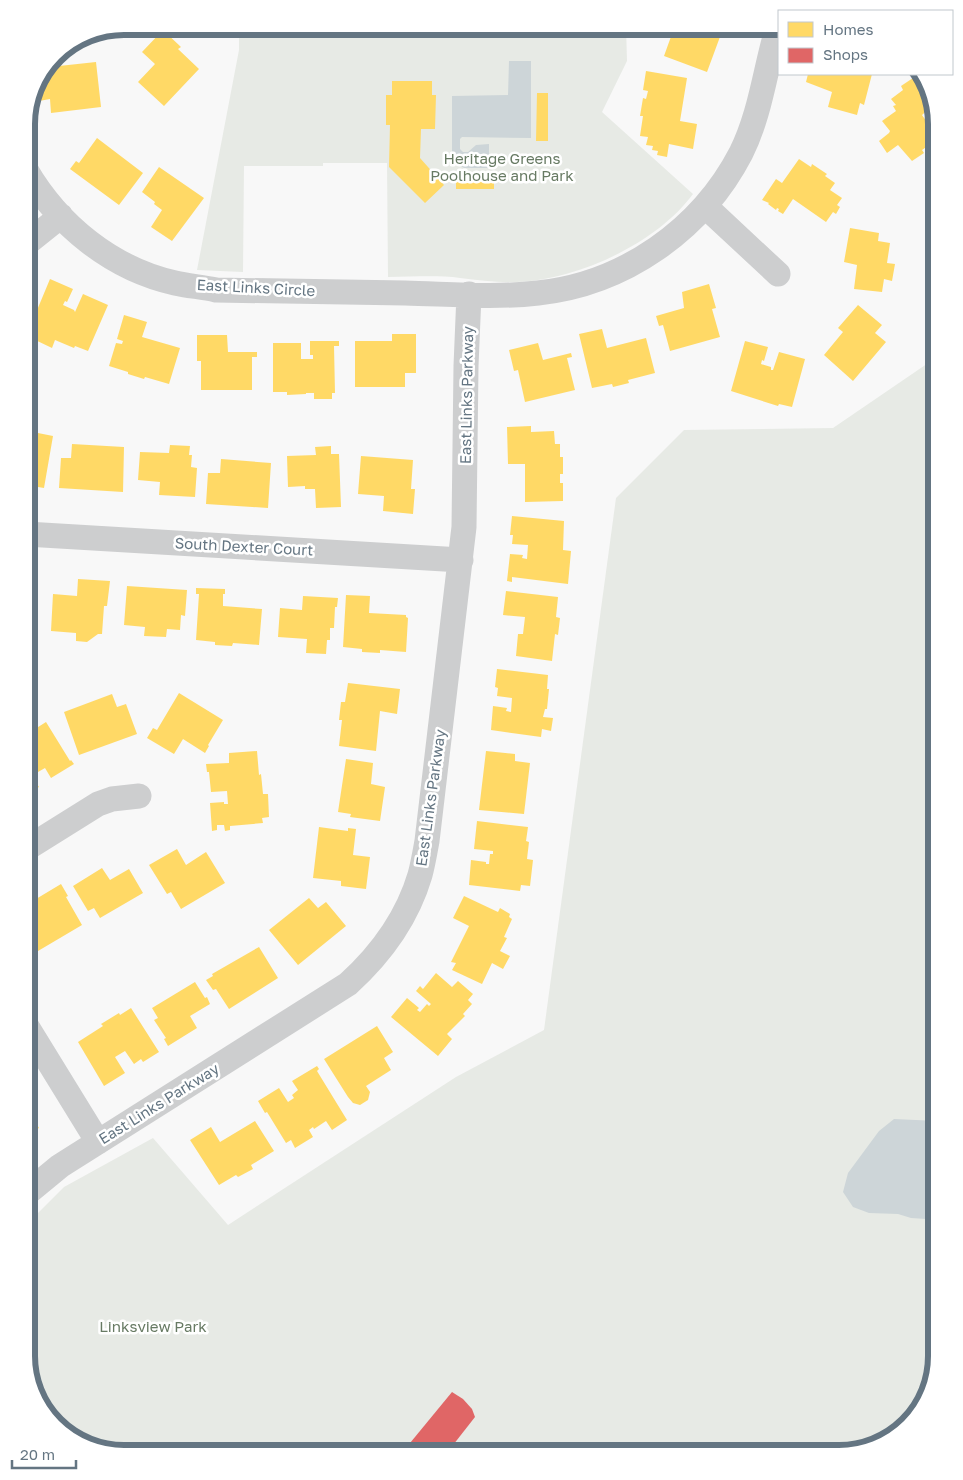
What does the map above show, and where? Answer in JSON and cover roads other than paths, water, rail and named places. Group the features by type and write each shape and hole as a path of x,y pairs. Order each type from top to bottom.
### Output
{"street":[{"name":"East Links Circle","path":"35,183 49,203 71,228 99,249 122,263 174,283 216,290 514,295 565,289 592,281 639,260 662,246 705,206 733,166 752,128 761,100 776,35"},
{"path":"705,206 778,274"},
{"path":"35,237 61,216"},
{"name":"East Links Parkway","path":"35,1187 60,1166 348,984 377,955 397,928 410,903 420,876 427,841 461,560 466,488 466,366 469,294"},
{"name":"South Dexter Court","path":"35,535 461,560"},
{"path":"35,843 98,804 112,799 139,796"},
{"path":"35,1040 98,1142"}],"park label":[{"name":"Heritage Greens Poolhouse and Park","path":"502,168"},
{"name":"Linksview Park","path":"153,1327"}]}
